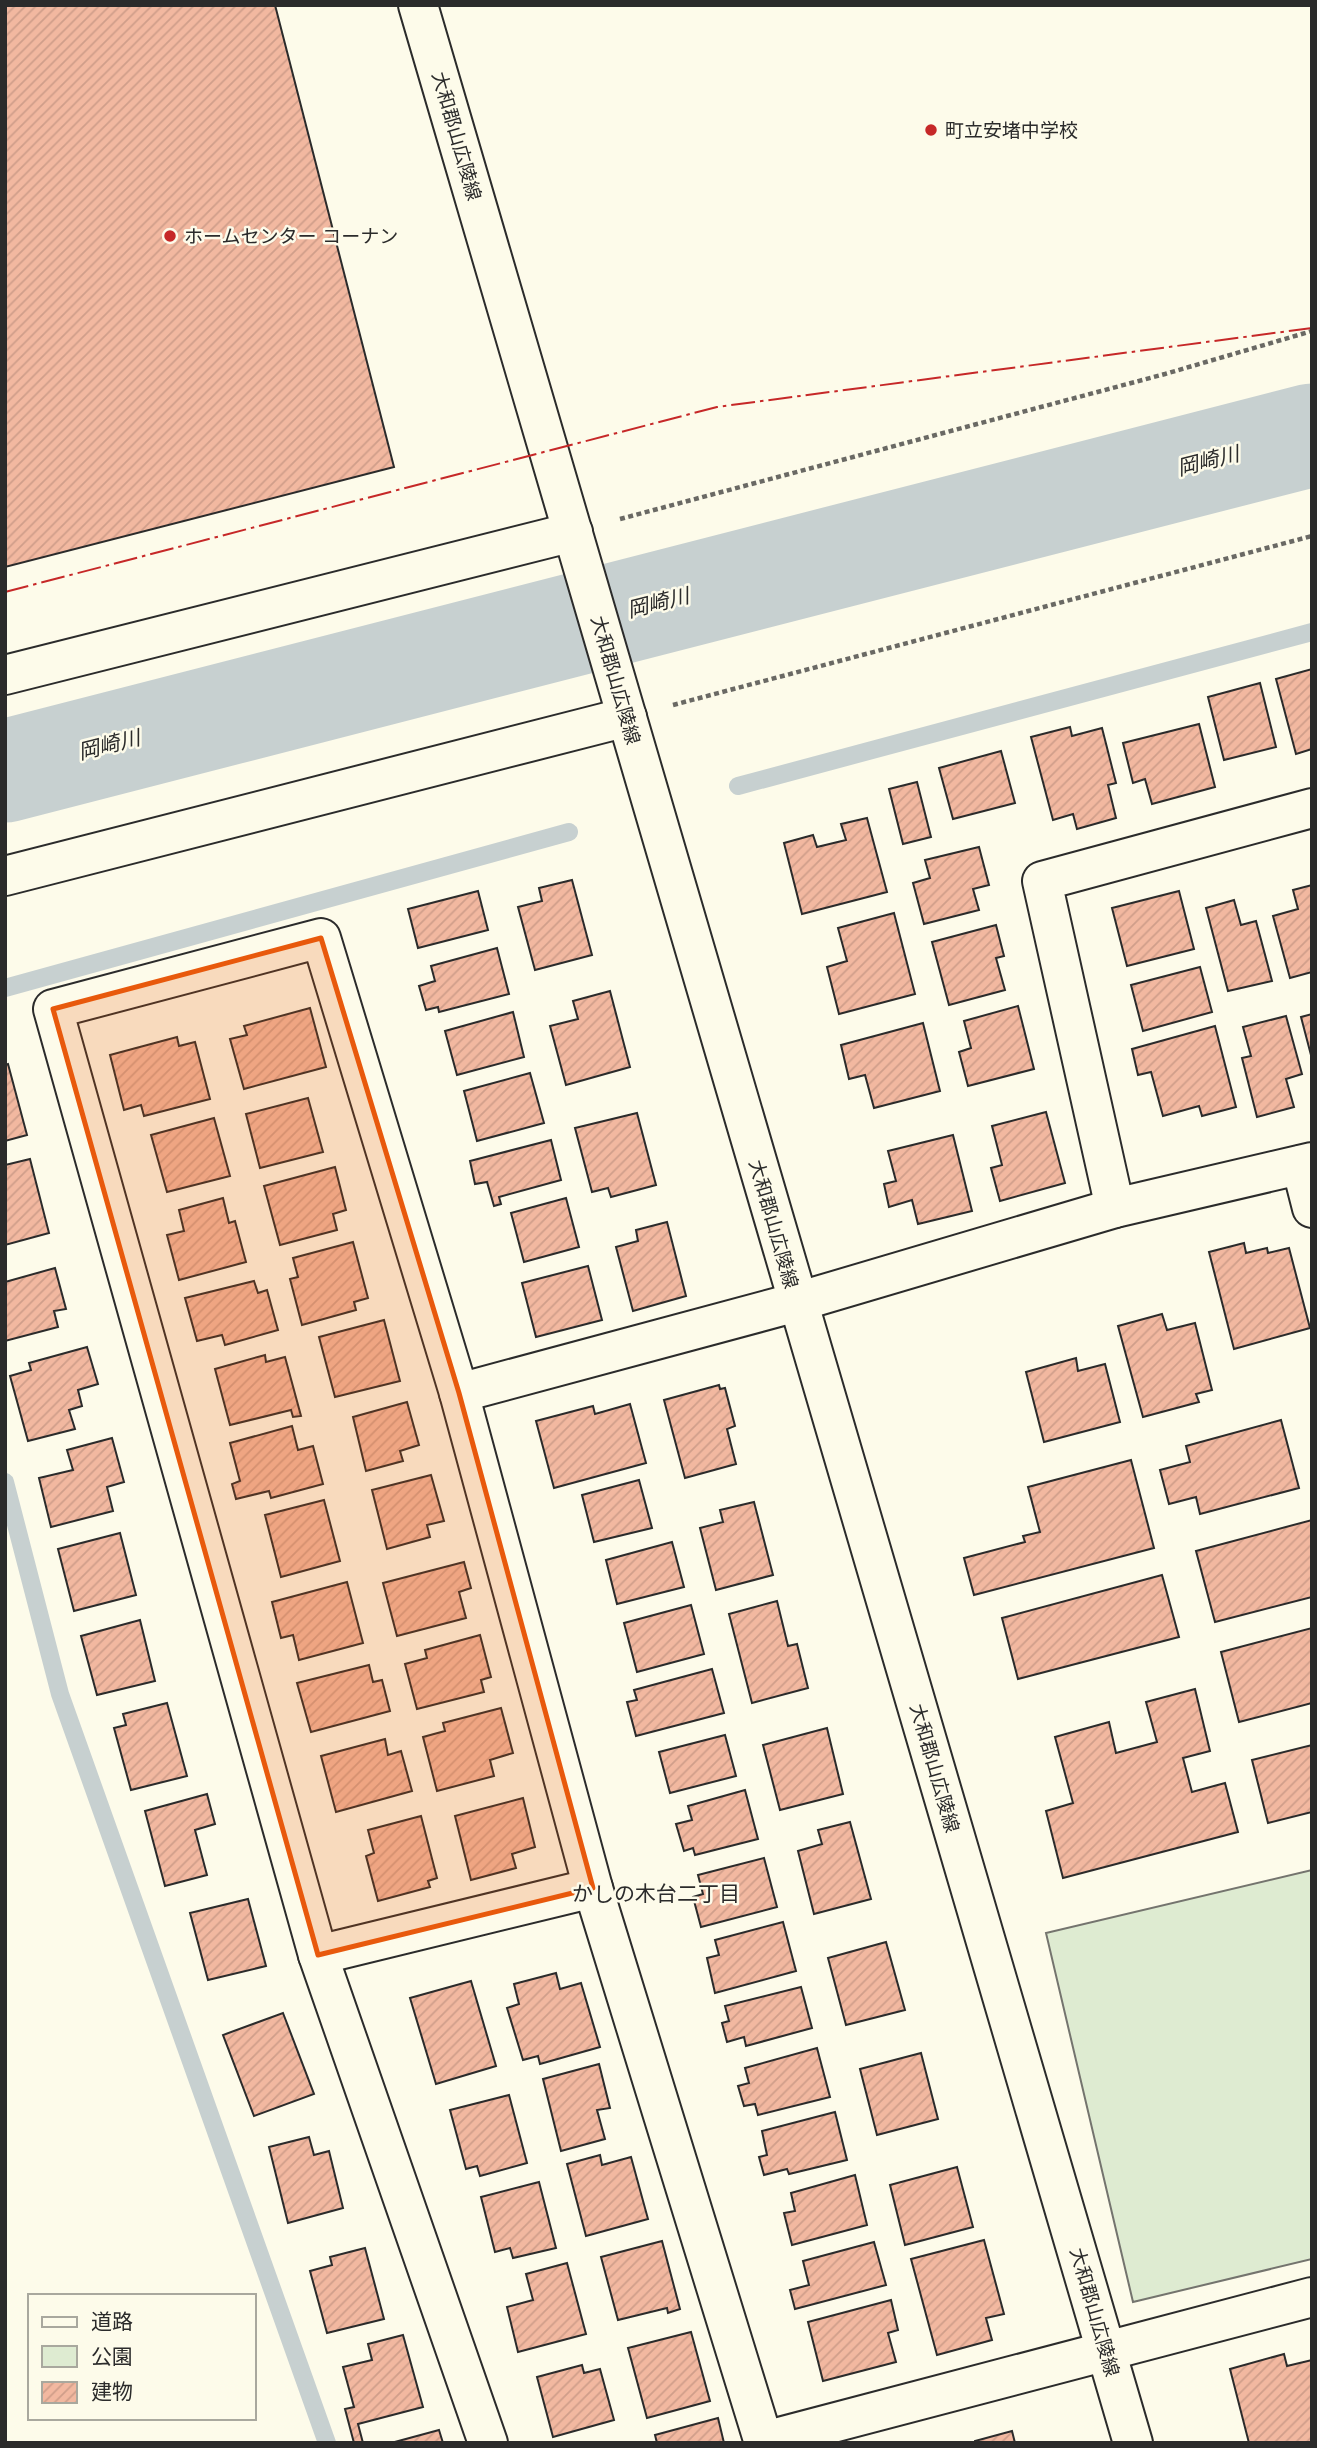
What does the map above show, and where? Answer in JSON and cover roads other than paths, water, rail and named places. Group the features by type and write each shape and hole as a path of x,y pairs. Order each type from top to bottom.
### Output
{"street":[{"name":"大和郡山広陵線","path":"418,5 1133,2443"},
{"path":"5,675 573,532"},
{"path":"5,876 627,717"},
{"path":"1115,1208 1042,881 1312,808"},
{"path":"488,2443 318,1955 53,1009 321,938 459,1394 593,1888 764,2442 1312,2297"},
{"path":"459,1394 797,1302 1115,1208 1306,1163 1312,1208"},
{"path":"318,1955 593,1888"}],"waterway":[{"name":"岡崎川","path":"5,771 1312,435"},
{"path":"738,786 1312,632"},
{"path":"5,988 569,832"},
{"path":"5,1482 60,1694 327,2443"}],"place":[{"name":"町立安堵中学校","path":"931,130"},
{"name":"ホームセンター コーナン","path":"170,236"}],"district":[{"name":"かしの木台二丁目","path":"656,1894"}]}
